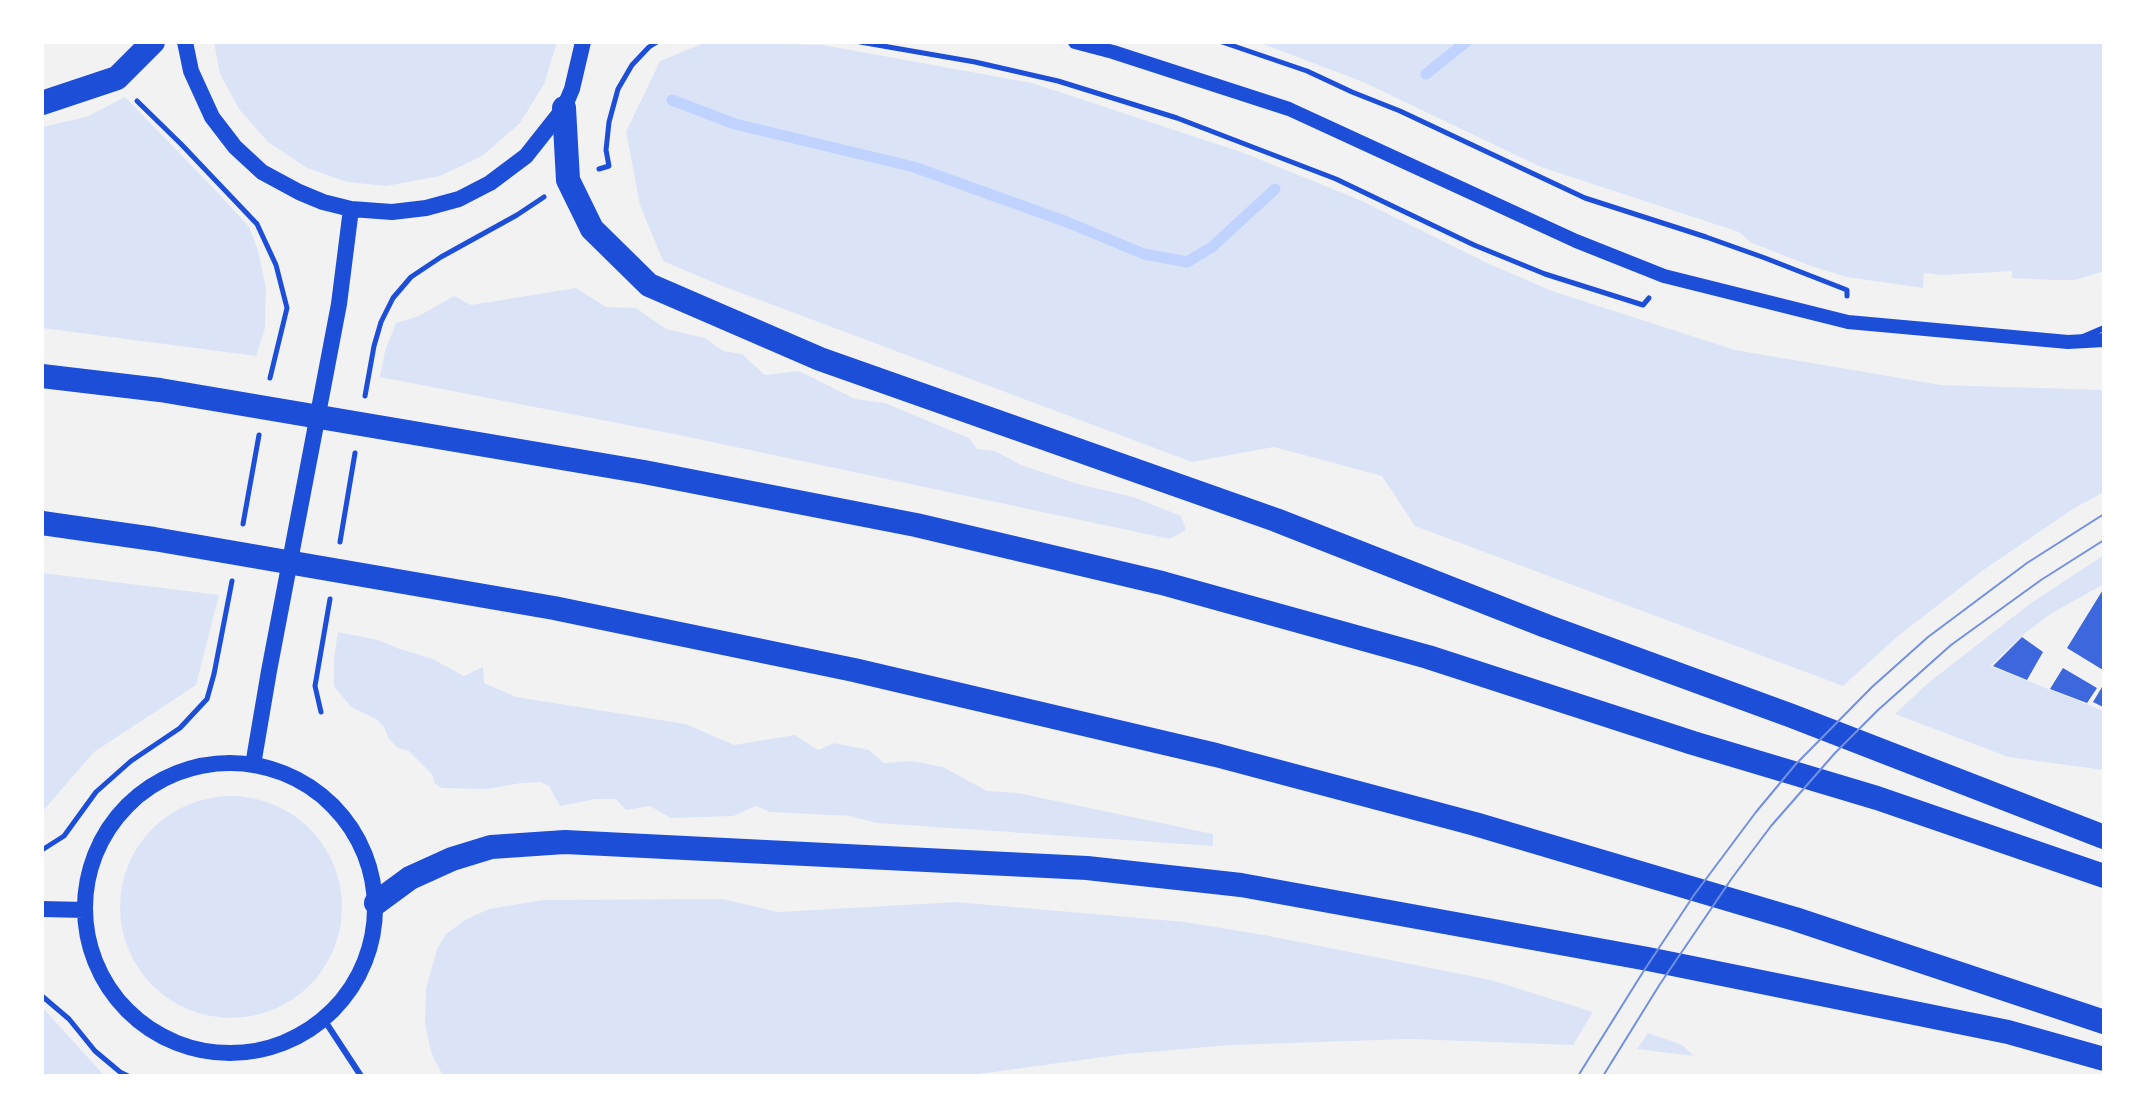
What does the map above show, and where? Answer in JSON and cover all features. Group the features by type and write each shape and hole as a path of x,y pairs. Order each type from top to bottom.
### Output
{"highway":[{"path":"42,103 117,78 153,42"},
{"path":"564,108 568,180 592,229 649,285 820,359 1276,520 1546,626 1792,716 2104,837"},
{"path":"42,376 160,390 644,472 916,525 1162,583 1428,657 1693,743 1877,798 2104,876"},
{"path":"42,523 154,539 554,608 854,670 1216,755 1475,824 1780,915 2104,1022"},
{"path":"376,903 410,878 452,859 491,847 565,842 1087,868 1241,885 1648,959 2008,1032 2104,1059"}],"main road":[{"path":"185,42 191,71 212,117 235,147 262,172 323,202 351,209 392,212 426,208 459,199 490,183 526,156 564,108 583,48"},
{"path":"253,765 339,304 351,209"},
{"path":"253,765 292,777 327,799 350,826 367,858 376,903 373,936 363,968 347,994 302,1034 276,1046 239,1053 201,1050 161,1036 126,1010 109,989 96,965 88,938 85,910 88,880 96,852 115,820 140,794 170,776 203,766 253,765"},
{"path":"42,909 85,910"}],"street":[{"path":"583,48 595,42"},
{"path":"1075,42 1289,109 1576,241 1664,276 1848,322 2068,342 2104,340"}],"lane":[{"path":"2068,342 2104,328"},
{"path":"323,1018 361,1076"}],"path":[{"path":"363,408 374,346 393,298 411,277 441,257 517,215 568,180 609,166 606,150 609,122 618,89 632,65 657,42"},
{"path":"860,42 975,62 1058,81 1177,118 1336,179 1531,269 1643,305"},
{"path":"1222,42 1307,71 1585,198 1706,237 1847,290 1848,322"},
{"path":"117,78 257,224 276,265 287,308 270,380"},
{"path":"241,535 261,426"},
{"path":"339,547 358,439"},
{"path":"42,850 64,836 96,792 131,761 180,728 207,699 232,581"},
{"path":"321,712 315,686 331,593"},
{"path":"42,996 69,1019 95,1051 128,1076"}],"shaded area":[{"path":"214,42 557,42 544,84 520,123 482,156 440,176 386,186 347,182 307,168 268,142 239,109 220,74"},
{"path":"706,42 823,45 1032,83 1244,153 1362,201 1487,263 1552,291 1735,350 1941,385 2104,390 2104,492 2073,509 1982,571 1898,636 1843,686 1415,526 1382,476 1274,447 1192,462 663,261 640,205 626,132 660,61"},
{"path":"1258,42 2104,42 2104,271 2075,280 2012,278 2012,271 1944,275 1924,273 1923,288 1847,277 1752,243 1739,232 1541,167 1363,82"},
{"path":"125,97 249,227 258,250 266,288 265,328 256,356 42,328 42,127 86,117"},
{"path":"576,288 606,307 636,308 666,329 705,338 723,351 742,354 765,375 799,371 855,399 885,403 969,438 977,449 995,451 1021,465 1078,484 1133,497 1181,516 1186,530 1170,539 679,435 380,377 385,351 396,323 419,316 454,296 471,305"},
{"path":"2104,555 2104,584 2052,613 1990,666 2104,711 2104,770 2008,757 1895,714 1928,683 2031,603"},
{"path":"42,573 219,595 196,685 94,752 42,812"},
{"path":"338,632 378,640 433,659 464,676 483,667 484,683 516,697 686,724 734,745 795,735 818,750 834,743 869,750 884,763 912,761 943,767 987,791 1018,793 1213,834 1213,846 877,823 850,816 770,812 756,806 733,816 671,818 650,806 626,810 616,799 595,799 560,806 549,786 540,782 488,789 442,788 435,784 432,774 409,751 398,748 389,739 376,719 351,707 334,686"},
{"path":"231,796 273,804 309,829 334,865 342,907 334,949 309,985 273,1010 231,1018 189,1010 153,985 128,949 120,907 128,865 153,829 189,804"},
{"path":"723,899 778,912 956,902 1185,922 1491,980 1593,1012 1573,1045 1410,1039 1231,1045 1125,1054 964,1076 443,1076 431,1052 425,1023 426,989 437,949 446,934 465,920 489,909 543,900"},
{"path":"42,1007 102,1073 106,1076 42,1076"},
{"path":"1648,1033 1682,1045 1694,1056 1637,1049"}],"building":[{"path":"2104,588 2104,669 2103,670 2067,648"},
{"path":"2022,637 2043,652 2027,680 1993,666"},
{"path":"2063,668 2097,688 2087,703 2050,689"},
{"path":"2104,688 2103,707 2093,702"}],"waterway":[{"path":"1426,74 1466,42"},
{"path":"672,100 735,124 914,167 1067,222 1144,254 1187,262 1212,247 1275,189"}],"tram line":[{"path":"1578,1076 1694,895 1795,765 1872,687 1928,637 2027,563 2104,514"},
{"path":"1603,1076 1660,984 1732,878 1771,826 1835,753 1951,645 2041,580 2104,540"}]}
